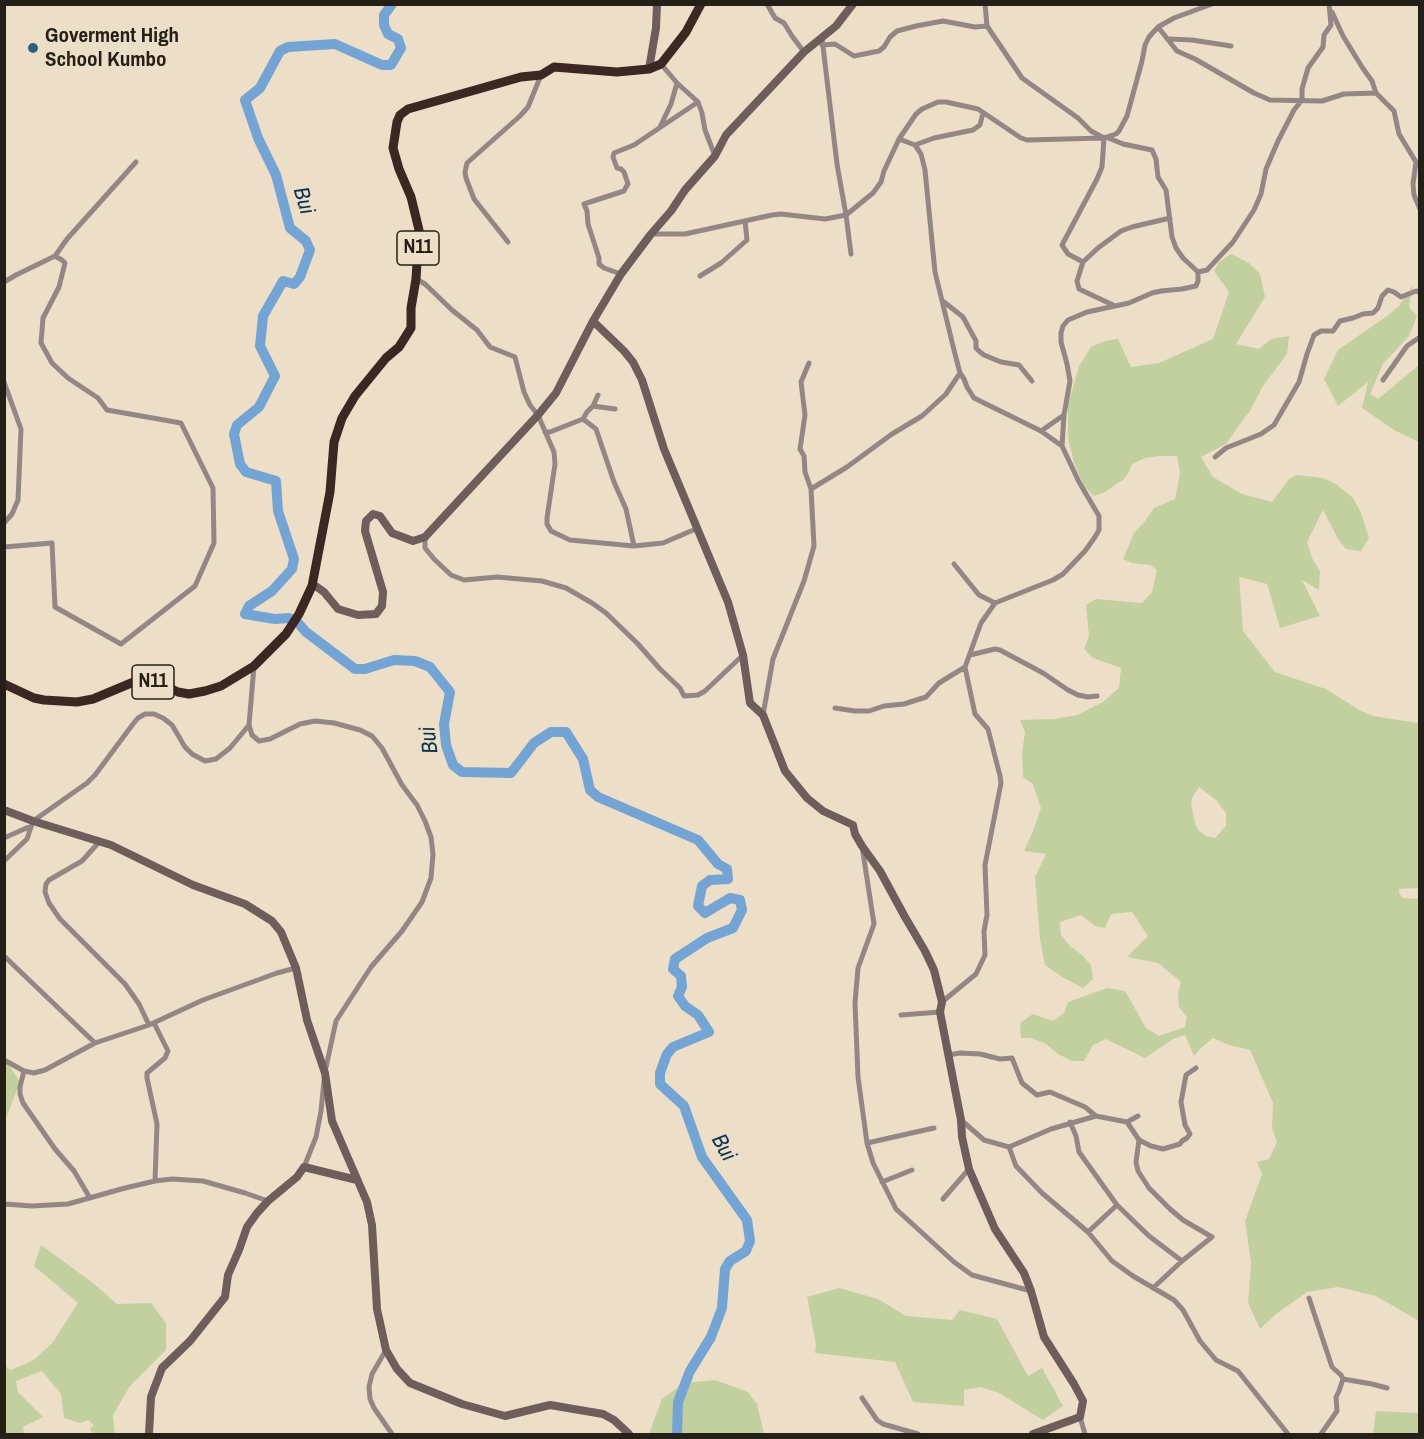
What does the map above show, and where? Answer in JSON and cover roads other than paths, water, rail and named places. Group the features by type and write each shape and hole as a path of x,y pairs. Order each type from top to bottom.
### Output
{"highway":[{"name":"N11","path":"4,684 34,698 77,702 93,699 136,681 161,684 178,692 189,694 205,692 220,686 254,666 286,634 312,586 330,492 334,442 342,418 355,396 386,358 399,347 411,328 411,308 420,230 411,196 393,148 400,115 408,108 521,77 541,75 554,68 617,72 649,69 661,64 686,32 701,4"}],"street":[{"path":"649,69 656,28 657,4"},
{"path":"767,4 775,18 784,23 804,52"},
{"path":"413,541 425,537 538,415 556,393 593,321 621,274 714,156 726,135 804,52 822,41 853,4"},
{"path":"985,4 987,26 1022,78 1078,118 1091,131 1123,144 1152,150 1156,159 1158,177 1166,190 1172,237 1176,248 1198,272 1207,270 1233,242 1261,194 1266,169 1294,110 1302,100 1302,90 1308,68 1323,47 1324,35 1331,25 1329,5"},
{"path":"651,234 685,234 772,215 825,219 846,215 873,193 881,182 899,139 916,114 938,102 978,109 1027,140 1105,137 1119,131 1127,116 1149,37 1158,27 1174,18 1212,4"},
{"path":"1329,5 1343,36 1372,81 1376,93 1394,111 1399,134 1418,163 1413,184 1419,209"},
{"path":"822,41 835,44 854,56 879,51 897,31 916,26 943,21 975,27 987,26"},
{"path":"1158,27 1177,51 1270,100 1322,101 1344,94 1376,93"},
{"path":"1169,39 1231,46"},
{"path":"822,41 851,254"},
{"path":"661,64 698,102 714,156"},
{"path":"508,242 474,199 465,172 467,163 528,107 541,75"},
{"path":"659,128 671,104 677,83"},
{"path":"621,274 599,264 584,204 624,191 628,184 624,172 617,168 614,153 633,145 698,102"},
{"path":"915,145 933,138 973,130 981,125 983,113"},
{"path":"1083,262 1068,254 1062,245 1099,173 1105,137"},
{"path":"899,139 915,145 921,154 926,170 935,272 960,373 967,387 974,398 1041,431 1062,446"},
{"path":"4,282 56,256 67,240 136,162"},
{"path":"1114,306 1079,289 1077,280 1083,262 1121,231 1170,218"},
{"path":"700,276 721,263 747,240 744,221"},
{"path":"4,547 52,543 56,607 121,644 195,586 214,543 213,488 181,423 107,410 98,398 68,378 52,363 41,343 43,318 59,286 65,263 56,256"},
{"path":"942,1002 976,974 985,955 984,931 987,915 985,866 1001,783 988,729 975,714 965,667 981,623 995,603 1045,584 1062,574 1085,551 1099,530 1099,516 1062,446 1064,415 1070,381 1061,342 1063,326 1068,320 1087,312 1129,303 1161,291 1196,286 1198,272"},
{"path":"416,279 477,330 490,347 515,357 524,392 538,415 554,452 555,464 547,518 551,531 570,540 634,546 663,543 698,528"},
{"path":"1215,457 1226,448 1261,434 1274,425 1299,382 1306,354 1314,335 1321,331 1332,331 1340,321 1373,313 1388,290 1401,297 1419,292"},
{"path":"942,301 963,317 976,341 976,348 984,356 1019,365 1032,381"},
{"path":"593,321 624,351 633,362 642,380 664,449 728,602 743,655 750,703 763,716 785,771 807,798 823,812 853,825 855,834 880,871 934,970 942,1002 940,1012 969,1169 995,1228 1024,1273 1044,1337 1083,1401 1080,1417 1085,1434"},
{"path":"1383,380 1407,346 1419,338"},
{"path":"763,716 773,659 804,581 814,546 811,489 805,472 804,456 800,449 805,415 801,382 809,363"},
{"path":"811,489 922,416 946,393 960,373"},
{"path":"4,382 21,429 18,500 12,514 4,523"},
{"path":"545,432 583,419 598,395"},
{"path":"593,406 615,409"},
{"path":"1041,431 1064,415"},
{"path":"583,419 596,429 626,509 634,546"},
{"path":"312,586 324,592 338,609 358,615 376,614 382,606 383,592 365,531 366,521 373,514 380,516 392,533 425,548 451,575 464,580 497,577 542,581 578,594 606,614 638,644 680,688 684,696 698,695 705,691 743,655"},
{"path":"425,537 425,548"},
{"path":"954,564 973,590 995,603"},
{"path":"970,655 995,649 1000,650 1078,695 1097,696"},
{"path":"149,1434 151,1397 162,1368 190,1341 225,1297 228,1275 247,1227 257,1213 297,1177 304,1167 315,1137 321,1111 325,1073 336,1021 371,967 423,902 430,878 433,854 431,837 417,805 382,748 372,736 360,730 315,721 300,724 270,740 259,741 252,735 249,725 254,666"},
{"path":"835,708 869,711 884,706 904,704 926,697 939,683 965,667"},
{"path":"4,838 32,824 87,783 138,718 145,714 154,714 163,718 172,725 192,754 205,760 216,759 230,748 249,725"},
{"path":"4,810 32,824 111,845 193,885 245,904 272,921 281,932 296,968 307,1020 325,1073 332,1121 367,1202 372,1225 376,1309 386,1350 397,1369 410,1383 462,1404 505,1416 550,1405 603,1414 614,1420 629,1434"},
{"path":"4,861 27,839 32,824"},
{"path":"100,841 82,861 49,880 45,892 49,903 60,919 125,984 168,1051 165,1058 147,1073 158,1124 155,1181"},
{"path":"862,846 874,924 858,968 855,1003 858,1077 867,1143 873,1163 896,1209 963,1268 972,1275 1031,1291"},
{"path":"4,956 95,1043"},
{"path":"4,1060 24,1071 34,1073 45,1070 95,1043 151,1024 203,1000 296,968"},
{"path":"901,1015 940,1012"},
{"path":"948,1055 960,1053 980,1054 1000,1059 1012,1058 1022,1083 1037,1095 1050,1092 1085,1107 1096,1116"},
{"path":"1127,1122 1139,1140 1151,1146 1163,1149 1178,1146 1190,1134 1185,1125 1181,1102 1186,1076 1196,1068"},
{"path":"24,1071 20,1094 23,1103 55,1149 74,1171 90,1198"},
{"path":"960,1120 984,1140 1008,1147 1070,1122 1096,1116 1127,1122 1138,1116"},
{"path":"1070,1122 1079,1152 1117,1205 1149,1236 1182,1261"},
{"path":"867,1143 934,1128"},
{"path":"1139,1140 1136,1162 1138,1171 1149,1188 1183,1220 1212,1237 1153,1288"},
{"path":"1008,1147 1016,1166 1042,1193 1088,1232 1112,1261 1174,1300 1200,1341 1216,1360 1238,1371 1288,1434"},
{"path":"304,1167 357,1180"},
{"path":"943,1199 969,1169"},
{"path":"882,1182 912,1170"},
{"path":"4,1204 46,1206 68,1204 155,1181 172,1179 203,1181 268,1202"},
{"path":"1088,1232 1117,1205"},
{"path":"1309,1298 1332,1367 1343,1379 1387,1388"},
{"path":"386,1350 372,1374 369,1387 370,1399 374,1408 392,1434"},
{"path":"1321,1434 1337,1411 1336,1397 1343,1379"},
{"path":"862,1398 877,1420 918,1434"},
{"path":"1033,1434 1080,1417"},
{"path":"1277,1434 1282,1428"}],"waterway":[{"name":"Bui","path":"392,4 384,15 384,25 388,34 398,39 401,48 391,65 382,65 335,44 288,47 280,51 260,88 245,100 258,138 276,175 290,228 306,241 310,250 300,277 294,284 283,281 263,316 260,346 275,376 259,407 237,425 234,434 240,464 246,472 276,481 278,511 294,559 292,569 272,591 249,606 245,614 275,619 289,618 355,669 365,669 394,660 415,661 430,667 450,692 444,724 446,745 453,765 462,772 511,773 534,743 551,732 566,732 583,759 590,790 598,797 698,840 718,864 727,869 728,879 710,880 702,886 698,906 705,913 730,898 740,900 742,910 733,928 707,938 675,959 673,969 681,976 682,987 678,996 685,1006 698,1015 709,1032 673,1047 667,1054 660,1073 660,1084 684,1106 702,1157 747,1220 750,1241 746,1251 730,1261 725,1269 722,1308 711,1337 690,1371 678,1402 677,1434"}],"place":[{"name":"Goverment High School Kumbo","path":"33,48"}]}
